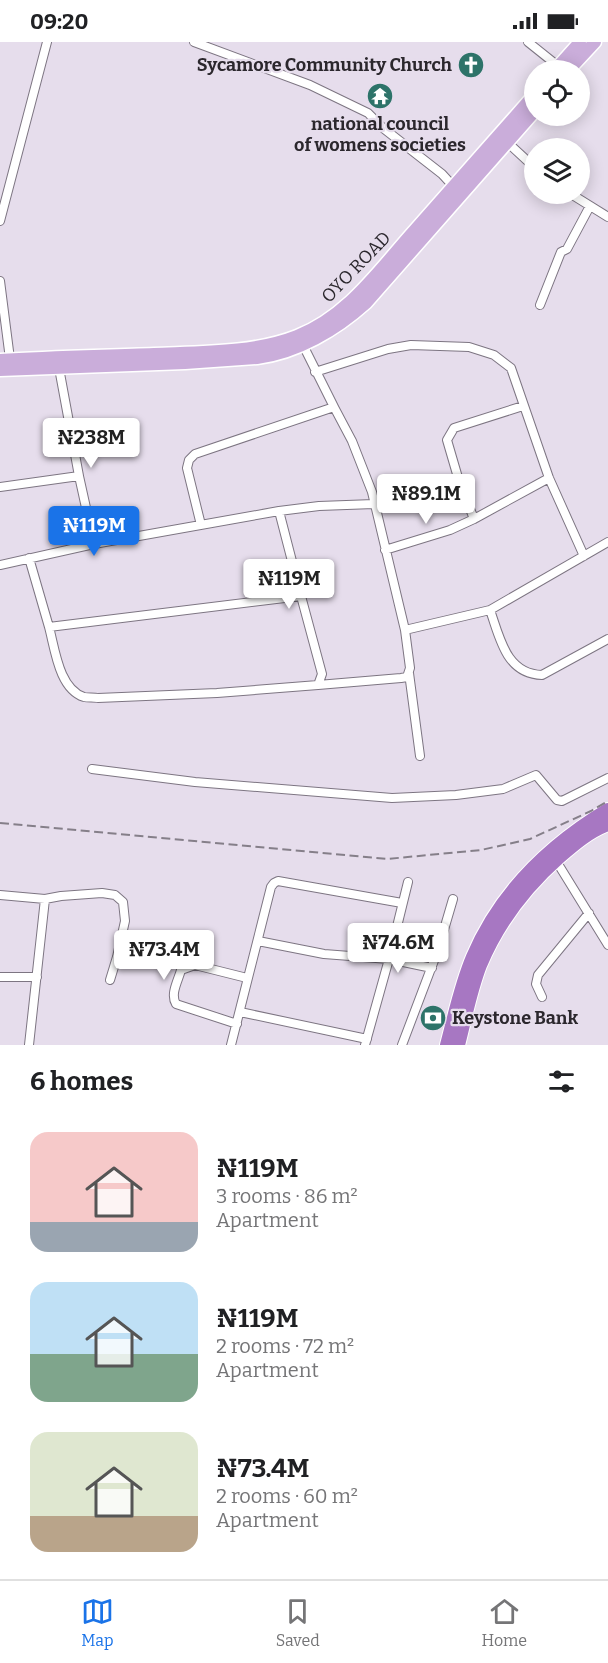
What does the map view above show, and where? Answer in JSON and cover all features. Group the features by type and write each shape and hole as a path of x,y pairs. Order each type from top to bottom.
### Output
{"highway":[{"path":"458,1045 473,987 497,930 569,835 608,810"},
{"path":"447,1045 460,993 474,956 506,900 537,863 608,824"}],"main road":[{"path":"567,60 580,42"},
{"path":"572,60 595,42"},
{"name":"OYO ROAD","path":"5,359 210,351 253,347 299,336 331,318 358,295 524,106"},
{"name":"OYO ROAD","path":"0,370 256,358 303,345 338,326 366,303 524,124"}],"street":[{"path":"0,221 47,42"},
{"path":"194,42 310,85 368,113 383,128 442,174 454,187"},
{"path":"528,42 550,60"},
{"path":"508,143 524,158"},
{"path":"587,204 608,217"},
{"path":"540,305 561,252 567,249 590,206"},
{"path":"0,282 5,359"},
{"path":"303,345 352,441 368,479 405,630 420,756"},
{"path":"315,372 388,349 411,345 470,347 494,355 511,368 549,478 584,556"},
{"path":"59,368 94,544"},
{"path":"474,519 459,481 447,440 448,436 454,428 523,406"},
{"path":"201,525 187,468 189,460 195,454 334,407"},
{"path":"0,487 79,476"},
{"path":"386,550 450,530 549,478"},
{"path":"0,565 94,544 279,511 319,506 374,504"},
{"path":"279,511 322,674 318,684"},
{"path":"405,630 490,610 608,542"},
{"path":"29,558 64,679 69,687 84,697 217,693 401,678 407,677 409,673"},
{"path":"49,627 301,596"},
{"path":"490,610 504,649 511,661 531,675 542,675 608,639"},
{"path":"92,769 195,782 392,798 456,795 503,789 536,775 557,800 562,801 608,778"},
{"path":"554,855 608,945"},
{"path":"231,1045 271,887 274,883 278,881 402,903"},
{"path":"240,1012 366,1042 408,882"},
{"path":"0,895 45,899 102,893 115,895 123,902 124,921 110,980"},
{"path":"29,1045 45,899"},
{"path":"402,1045 432,968 453,899"},
{"path":"542,997 536,984 538,975 589,913"},
{"path":"258,941 324,954 389,959 432,968"},
{"path":"237,1024 176,1004 173,999 174,994 181,970 195,965 247,978"},
{"path":"0,977 37,977"}],"railway":[{"path":"0,823 387,859 481,850 530,839 608,801"}],"place":[{"name":"Sycamore Community Church","path":"471,65"},
{"name":"national council of womens societies","path":"380,96"},
{"name":"Keystone Bank","path":"433,1018"}]}
